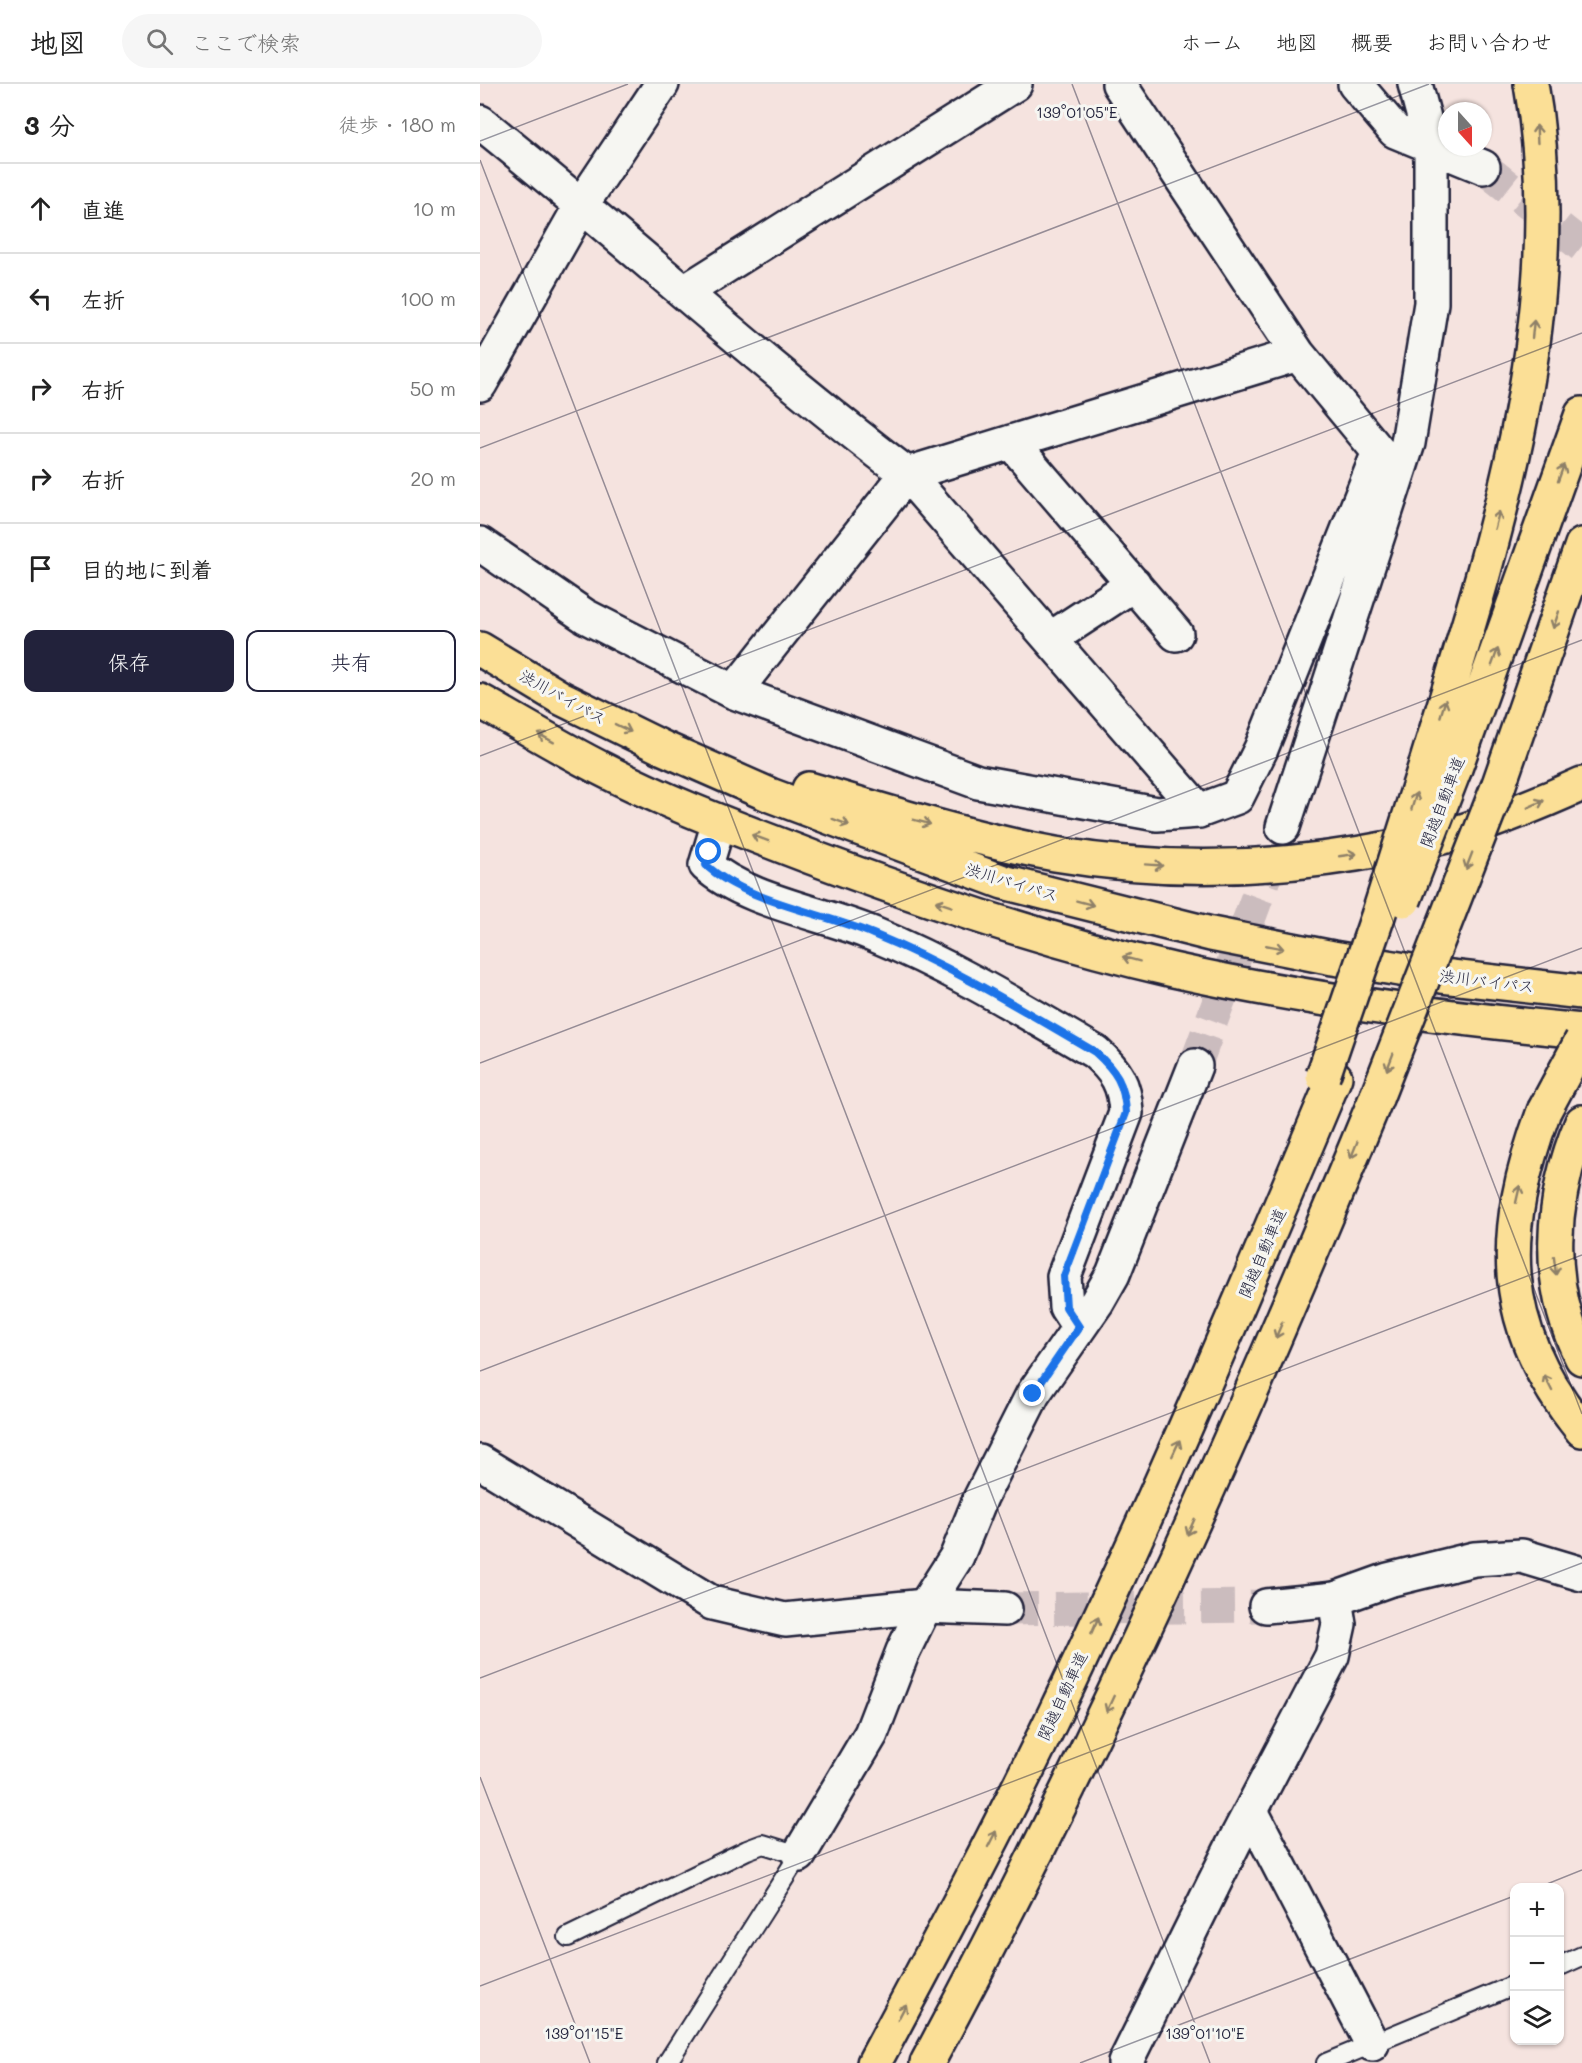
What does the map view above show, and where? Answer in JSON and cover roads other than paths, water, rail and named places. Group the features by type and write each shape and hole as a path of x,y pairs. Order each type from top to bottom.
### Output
{"highway":[{"path":"1440,767 1472,614 1506,486 1527,384 1538,285 1541,197 1531,84"},
{"name":"関越自動車道","path":"874,2063 958,1907 1055,1713 1232,1324 1290,1186 1440,767 1582,414"},
{"path":"927,2063 1002,1923 1100,1728 1275,1339 1377,1096 1498,787 1582,545"},
{"name":"渋川バイパス","path":"480,649 561,698 663,748 770,795 1003,882 1211,934 1333,958 1442,976 1582,992"},
{"path":"480,700 602,770 719,822 890,887 1039,934 1292,1004 1433,1032 1582,1054"},
{"path":"663,748 985,839 1056,854 1203,868 1290,863 1358,854 1445,837 1517,813 1582,784"},
{"path":"1172,969 1304,996 1428,1014 1582,1031"},
{"path":"1582,1040 1544,1112 1526,1160 1515,1207 1512,1255 1519,1307 1534,1354 1556,1399 1582,1430"},
{"path":"1581,1125 1565,1173 1556,1224 1554,1258 1560,1301 1573,1340 1582,1358"}],"street":[{"path":"480,384 582,204 662,84"},
{"path":"686,291 1015,84"},
{"path":"1119,84 1298,354 1393,447"},
{"path":"1355,84 1395,131 1483,167"},
{"path":"1283,827 1393,447 1431,303 1431,144 1415,84"},
{"path":"480,122 582,204 858,436 907,474 1199,811"},
{"path":"734,692 907,474 1298,354"},
{"path":"1011,442 1176,634"},
{"path":"480,544 585,616 734,692 978,782 1157,814 1199,811 1237,797 1261,749 1393,447"},
{"path":"1050,639 1134,584"},
{"path":"719,822 706,865 719,877 741,888 873,934 973,982 1095,1052 1110,1065 1125,1091 1126,1113 1064,1276 1066,1307 1079,1327"},
{"path":"799,1855 871,1734 903,1651 925,1606 957,1556 981,1497 1033,1394 1097,1302 1113,1274 1195,1066"},
{"path":"480,1462 712,1603 784,1620 925,1606 1005,1609"},
{"path":"1266,1606 1335,1599 1388,1580 1474,1559 1522,1556 1582,1574"},
{"path":"1125,2063 1251,1811 1332,1656 1339,1624 1335,1599"},
{"path":"1251,1811 1372,2044"}],"lane":[{"path":"568,1937 763,1844 799,1855 667,2063"},
{"path":"1564,1964 1582,1956"},
{"path":"1326,2063 1510,1986"}],"tunnel":[{"path":"1483,167 1582,246"},
{"path":"1195,1066 1283,827"},
{"path":"1005,1609 1266,1606"}]}
